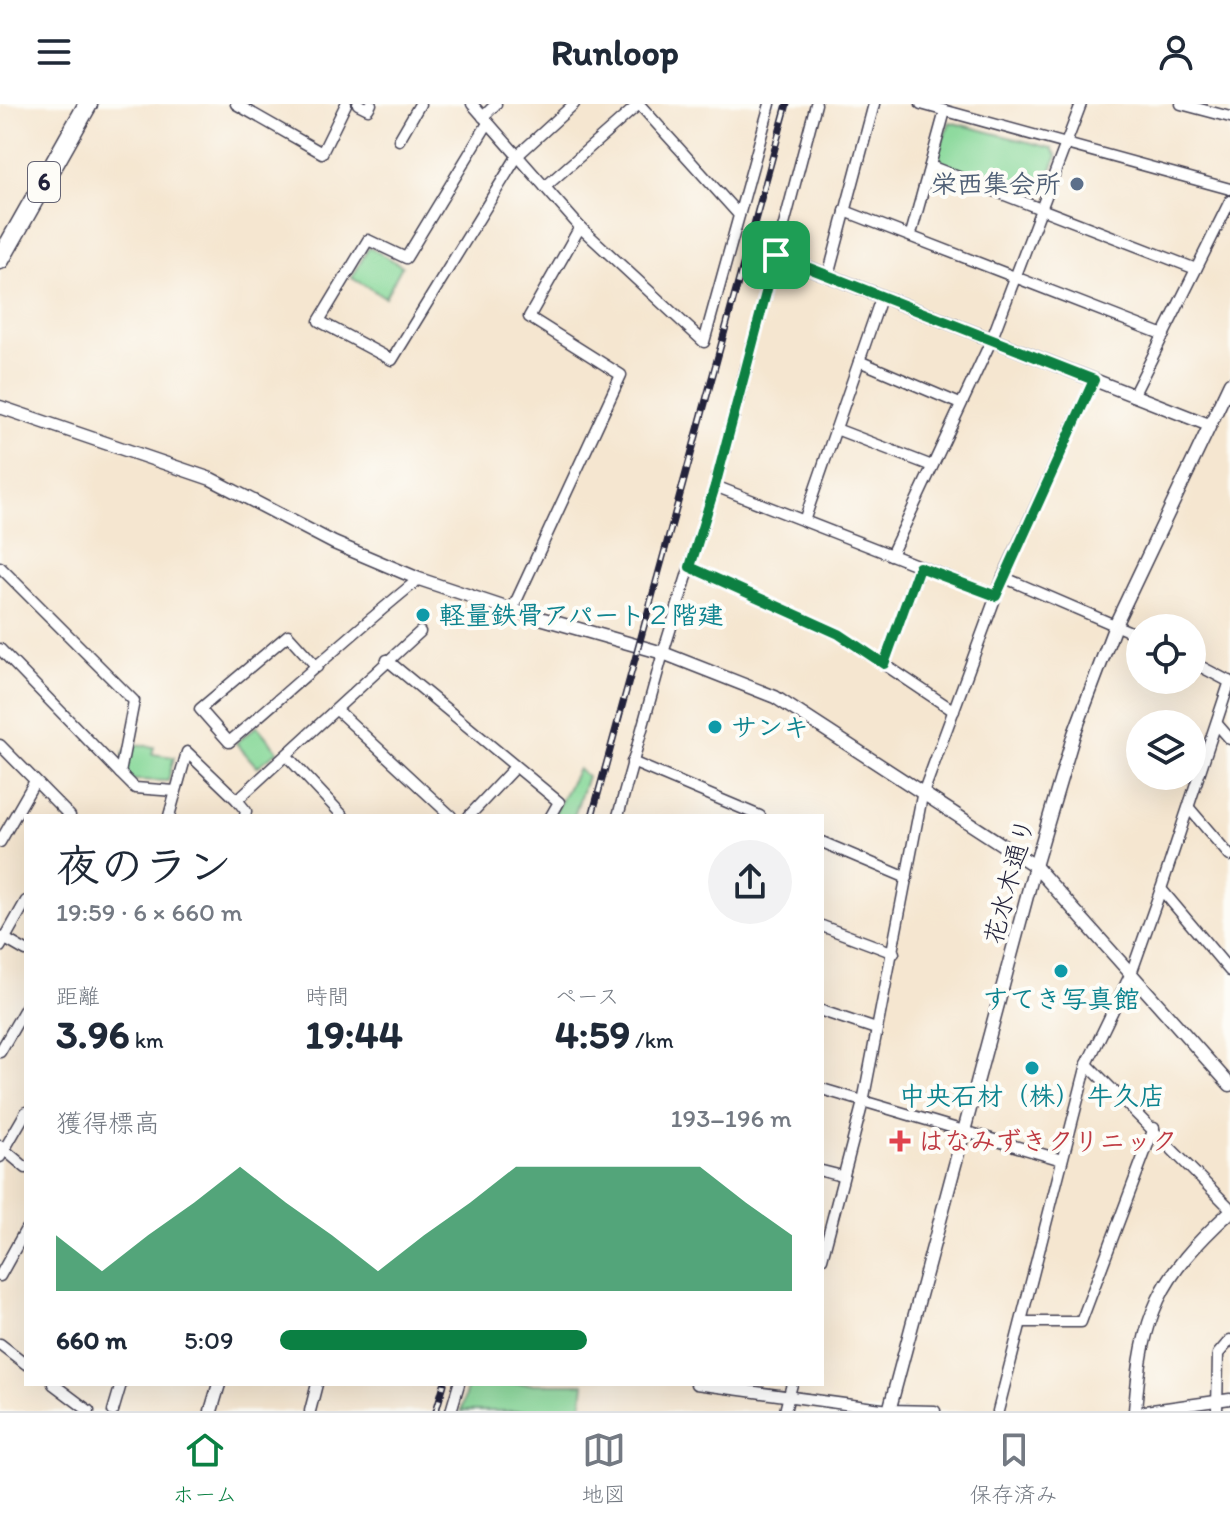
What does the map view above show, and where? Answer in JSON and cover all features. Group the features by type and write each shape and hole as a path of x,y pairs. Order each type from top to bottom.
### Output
{"highway":[{"name":"6","path":"0,260 88,104"}],"street":[{"path":"236,104 322,153 346,104"},
{"path":"358,104 368,109 371,104"},
{"path":"399,140 420,104"},
{"path":"472,104 580,227 704,342 770,104"},
{"path":"496,104 406,258 368,240 319,321 392,360 518,155 574,104"},
{"path":"619,814 663,653 715,486 816,104"},
{"path":"828,276 874,104"},
{"path":"921,104 1230,189"},
{"path":"891,555 991,341 1081,104"},
{"path":"1181,104 1230,117"},
{"path":"545,187 644,106 739,215"},
{"path":"911,234 945,111"},
{"path":"930,166 1196,269"},
{"path":"1133,396 1230,201"},
{"path":"845,211 911,234 1164,335"},
{"path":"512,610 621,375 529,317 580,227"},
{"path":"776,255 1209,425"},
{"path":"804,521 881,298"},
{"path":"859,361 960,404"},
{"path":"824,1248 863,1102 922,796 1003,577 1094,380"},
{"name":"花水木通り","path":"889,1411 1035,866 1074,734 1116,623 1230,383"},
{"path":"0,407 211,479 334,543 419,579 512,610 663,653 775,697 922,796 1035,866 1132,971 1230,1085"},
{"path":"836,429 932,466"},
{"path":"715,486 996,596"},
{"path":"0,567 134,701 120,773"},
{"path":"690,567 839,634 954,711"},
{"path":"884,664 919,567"},
{"path":"1003,577 1126,628"},
{"path":"317,667 288,635 200,709 229,742 317,667 419,579"},
{"path":"237,800 420,632"},
{"path":"0,649 135,788 175,791"},
{"path":"387,660 514,768 559,802 552,814"},
{"path":"998,1411 1087,1064 1132,971 1230,681 1206,669"},
{"path":"337,710 449,814"},
{"path":"1217,724 1230,739"},
{"path":"0,745 68,814"},
{"path":"169,814 187,752 237,800 245,814"},
{"path":"287,756 341,814"},
{"path":"632,762 755,814"},
{"path":"471,814 514,768"},
{"path":"0,842 35,781"},
{"path":"1189,808 1230,856"},
{"path":"824,843 907,878"},
{"path":"1161,889 1230,971"},
{"path":"24,904 2,940 24,950"},
{"path":"824,927 894,953"},
{"path":"0,1052 24,1010"},
{"path":"824,1012 876,1029"},
{"path":"1087,1064 1154,1128 1230,1210 1186,1252 1157,1300 1139,1353 1135,1411"},
{"path":"824,1090 1062,1160"},
{"path":"24,1115 2,1151 24,1167"},
{"path":"1022,1322 1081,1322 1154,1128"},
{"path":"824,1172 842,1176"},
{"path":"0,1276 24,1233"},
{"path":"1216,1406 1218,1354 1230,1340"},
{"path":"0,1344 24,1362"},
{"path":"56,1386 89,1411"},
{"path":"113,1411 120,1386"},
{"path":"211,1411 218,1386"},
{"path":"310,1411 316,1386"},
{"path":"451,1411 458,1386"},
{"path":"709,1386 889,1411 935,1411"},
{"path":"785,1411 791,1386"},
{"path":"1145,1411 1216,1406 1230,1399"}],"green space":[{"path":"950,122 1052,148 1057,156 1039,196 1033,199 944,164 937,153"},
{"path":"369,247 402,266 385,297 352,278"},
{"path":"257,726 278,751 257,767 236,743"},
{"path":"133,744 154,747 152,754 174,757 168,781 133,780 122,770 124,751 131,752"},
{"path":"578,769 587,776 575,814 554,814"},
{"path":"467,1386 584,1386 581,1411 461,1411"}],"railway":[{"path":"593,814 787,104"},
{"path":"436,1411 443,1386"}],"place":[{"name":"栄西集会所","path":"1077,184"},
{"name":"軽量鉄骨アパート２階建","path":"423,615"},
{"name":"サンキ","path":"715,727"},
{"name":"すてき写真館","path":"1061,971"},
{"name":"中央石材（株） 牛久店","path":"1032,1068"},
{"name":"はなみずきクリニック","path":"900,1141"}],"route":[{"path":"776,255 1094,380 996,596 919,567 884,664 839,634 690,567 715,486 776,255"}]}
